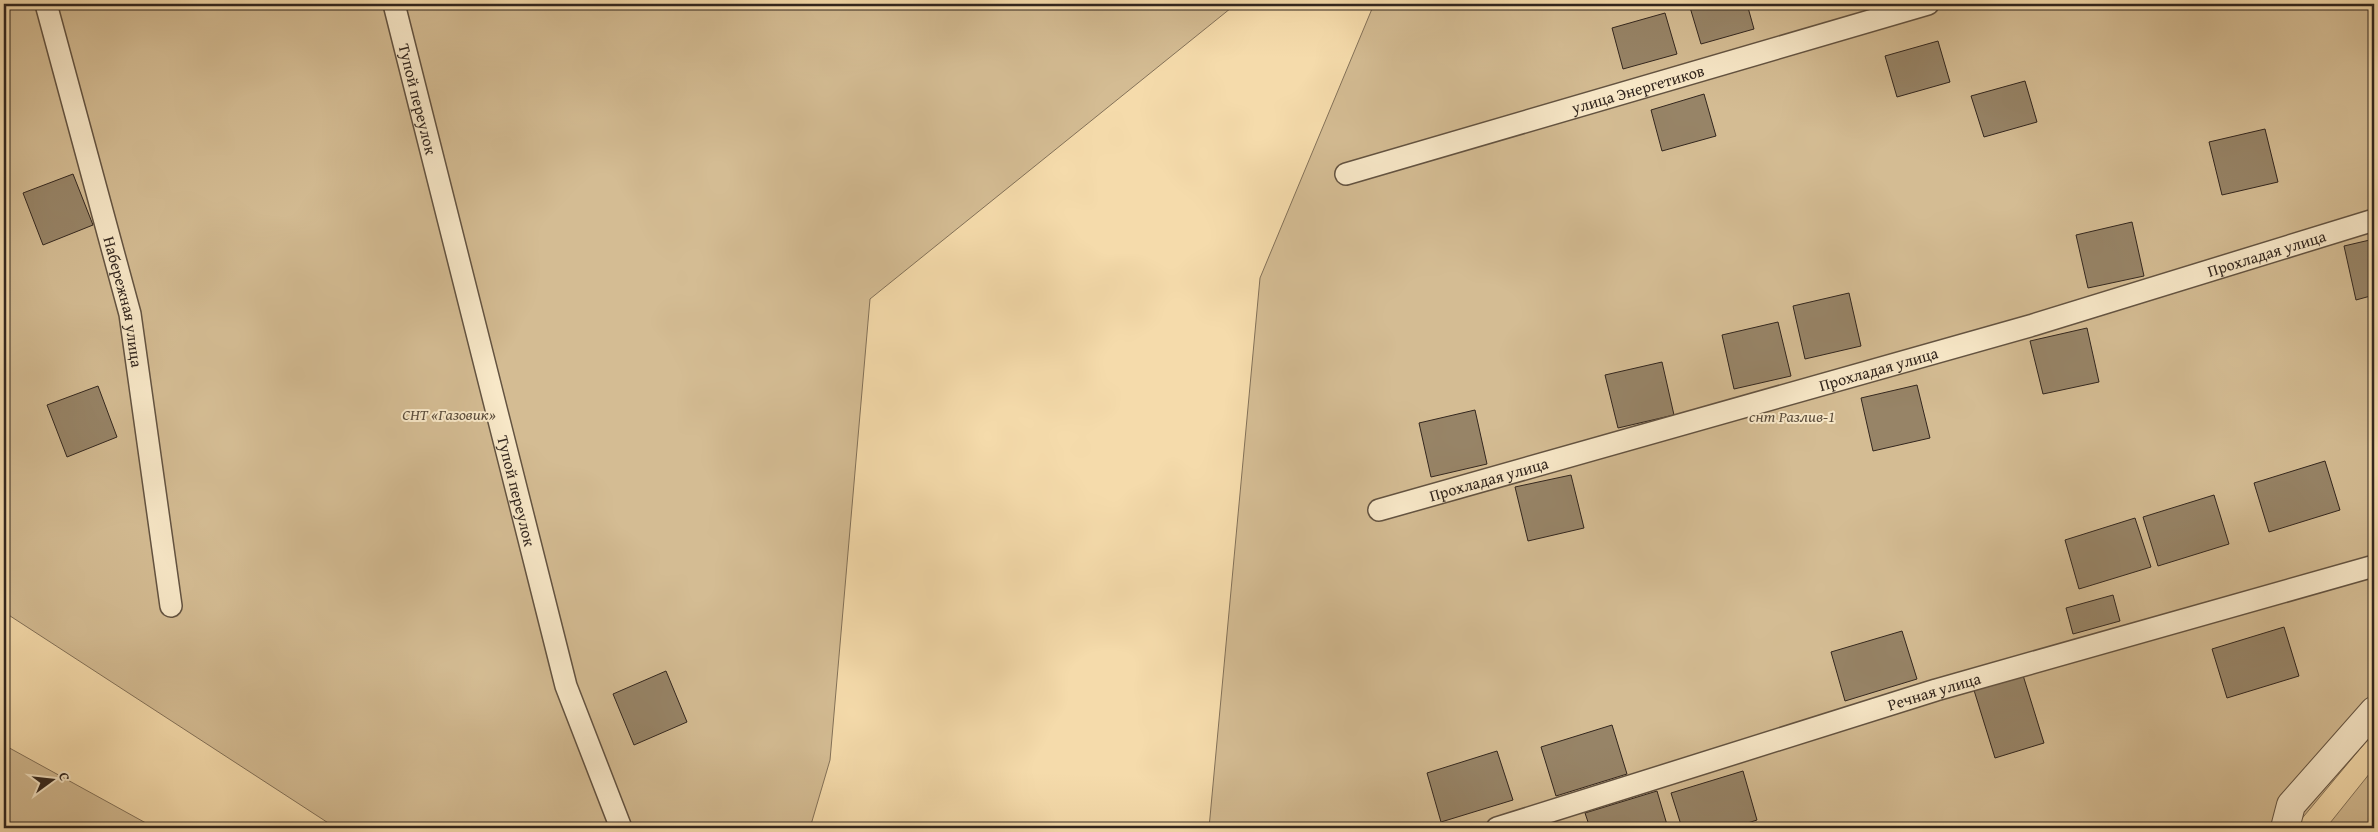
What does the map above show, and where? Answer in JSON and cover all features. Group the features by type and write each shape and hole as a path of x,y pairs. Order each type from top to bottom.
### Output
{"street":[{"path":"2284,828 2291,806 2374,711"}],"lane":[{"name":"Набережная улица","path":"46,4 130,314 172,606"},
{"name":"Тупой переулок","path":"394,4 566,686 621,828"},
{"name":"улица Энергетиков","path":"1346,174 1928,4"},
{"name":"Прохладая улица","path":"1379,510 2033,325 2374,220"},
{"name":"Речная улица","path":"1497,828 1936,690 2374,566"}],"green space":[{"name":"СНТ «Газовик»","path":"4,4 1236,4 870,299 830,760 810,828 336,828 4,612"},
{"name":"снт Разлив-1","path":"1374,4 2374,4 2374,732 2294,828 1209,828 1260,278"},
{"path":"4,745 155,828 4,828"},
{"path":"2374,768 2374,828 2326,828"}],"building":[{"path":"1689,4 1747,4 1754,29 1701,44"},
{"path":"1665,13 1677,54 1623,69 1612,28"},
{"path":"1938,41 1950,82 1897,97 1885,56"},
{"path":"2025,81 2037,122 1984,137 1971,96"},
{"path":"1704,94 1716,136 1662,151 1651,110"},
{"path":"2265,129 2278,182 2222,195 2209,142"},
{"path":"73,174 93,225 43,245 23,193"},
{"path":"2132,222 2144,276 2088,288 2076,235"},
{"path":"2374,239 2374,295 2356,300 2344,246"},
{"path":"1849,293 1861,346 1805,359 1793,306"},
{"path":"1778,322 1791,376 1734,389 1722,335"},
{"path":"2087,328 2099,382 2043,394 2030,341"},
{"path":"1662,362 1674,415 1618,428 1605,375"},
{"path":"1917,385 1930,438 1873,451 1861,398"},
{"path":"98,386 117,437 67,457 47,405"},
{"path":"1475,410 1487,464 1431,477 1419,423"},
{"path":"2325,461 2340,510 2269,532 2254,483"},
{"path":"1571,475 1584,528 1528,541 1515,487"},
{"path":"2214,495 2229,544 2158,566 2143,517"},
{"path":"2135,518 2151,567 2079,589 2065,540"},
{"path":"2113,595 2120,621 2073,634 2066,608"},
{"path":"2284,627 2299,676 2227,698 2212,649"},
{"path":"1902,631 1917,679 1845,701 1831,652"},
{"path":"666,671 687,722 634,745 613,694"},
{"path":"2022,672 2044,743 1995,758 1973,687"},
{"path":"1612,725 1627,774 1556,796 1541,747"},
{"path":"1497,751 1513,800 1441,822 1427,773"},
{"path":"1743,771 1757,820 1732,828 1682,828 1671,793"},
{"path":"1657,791 1668,828 1590,828 1585,813"}]}
